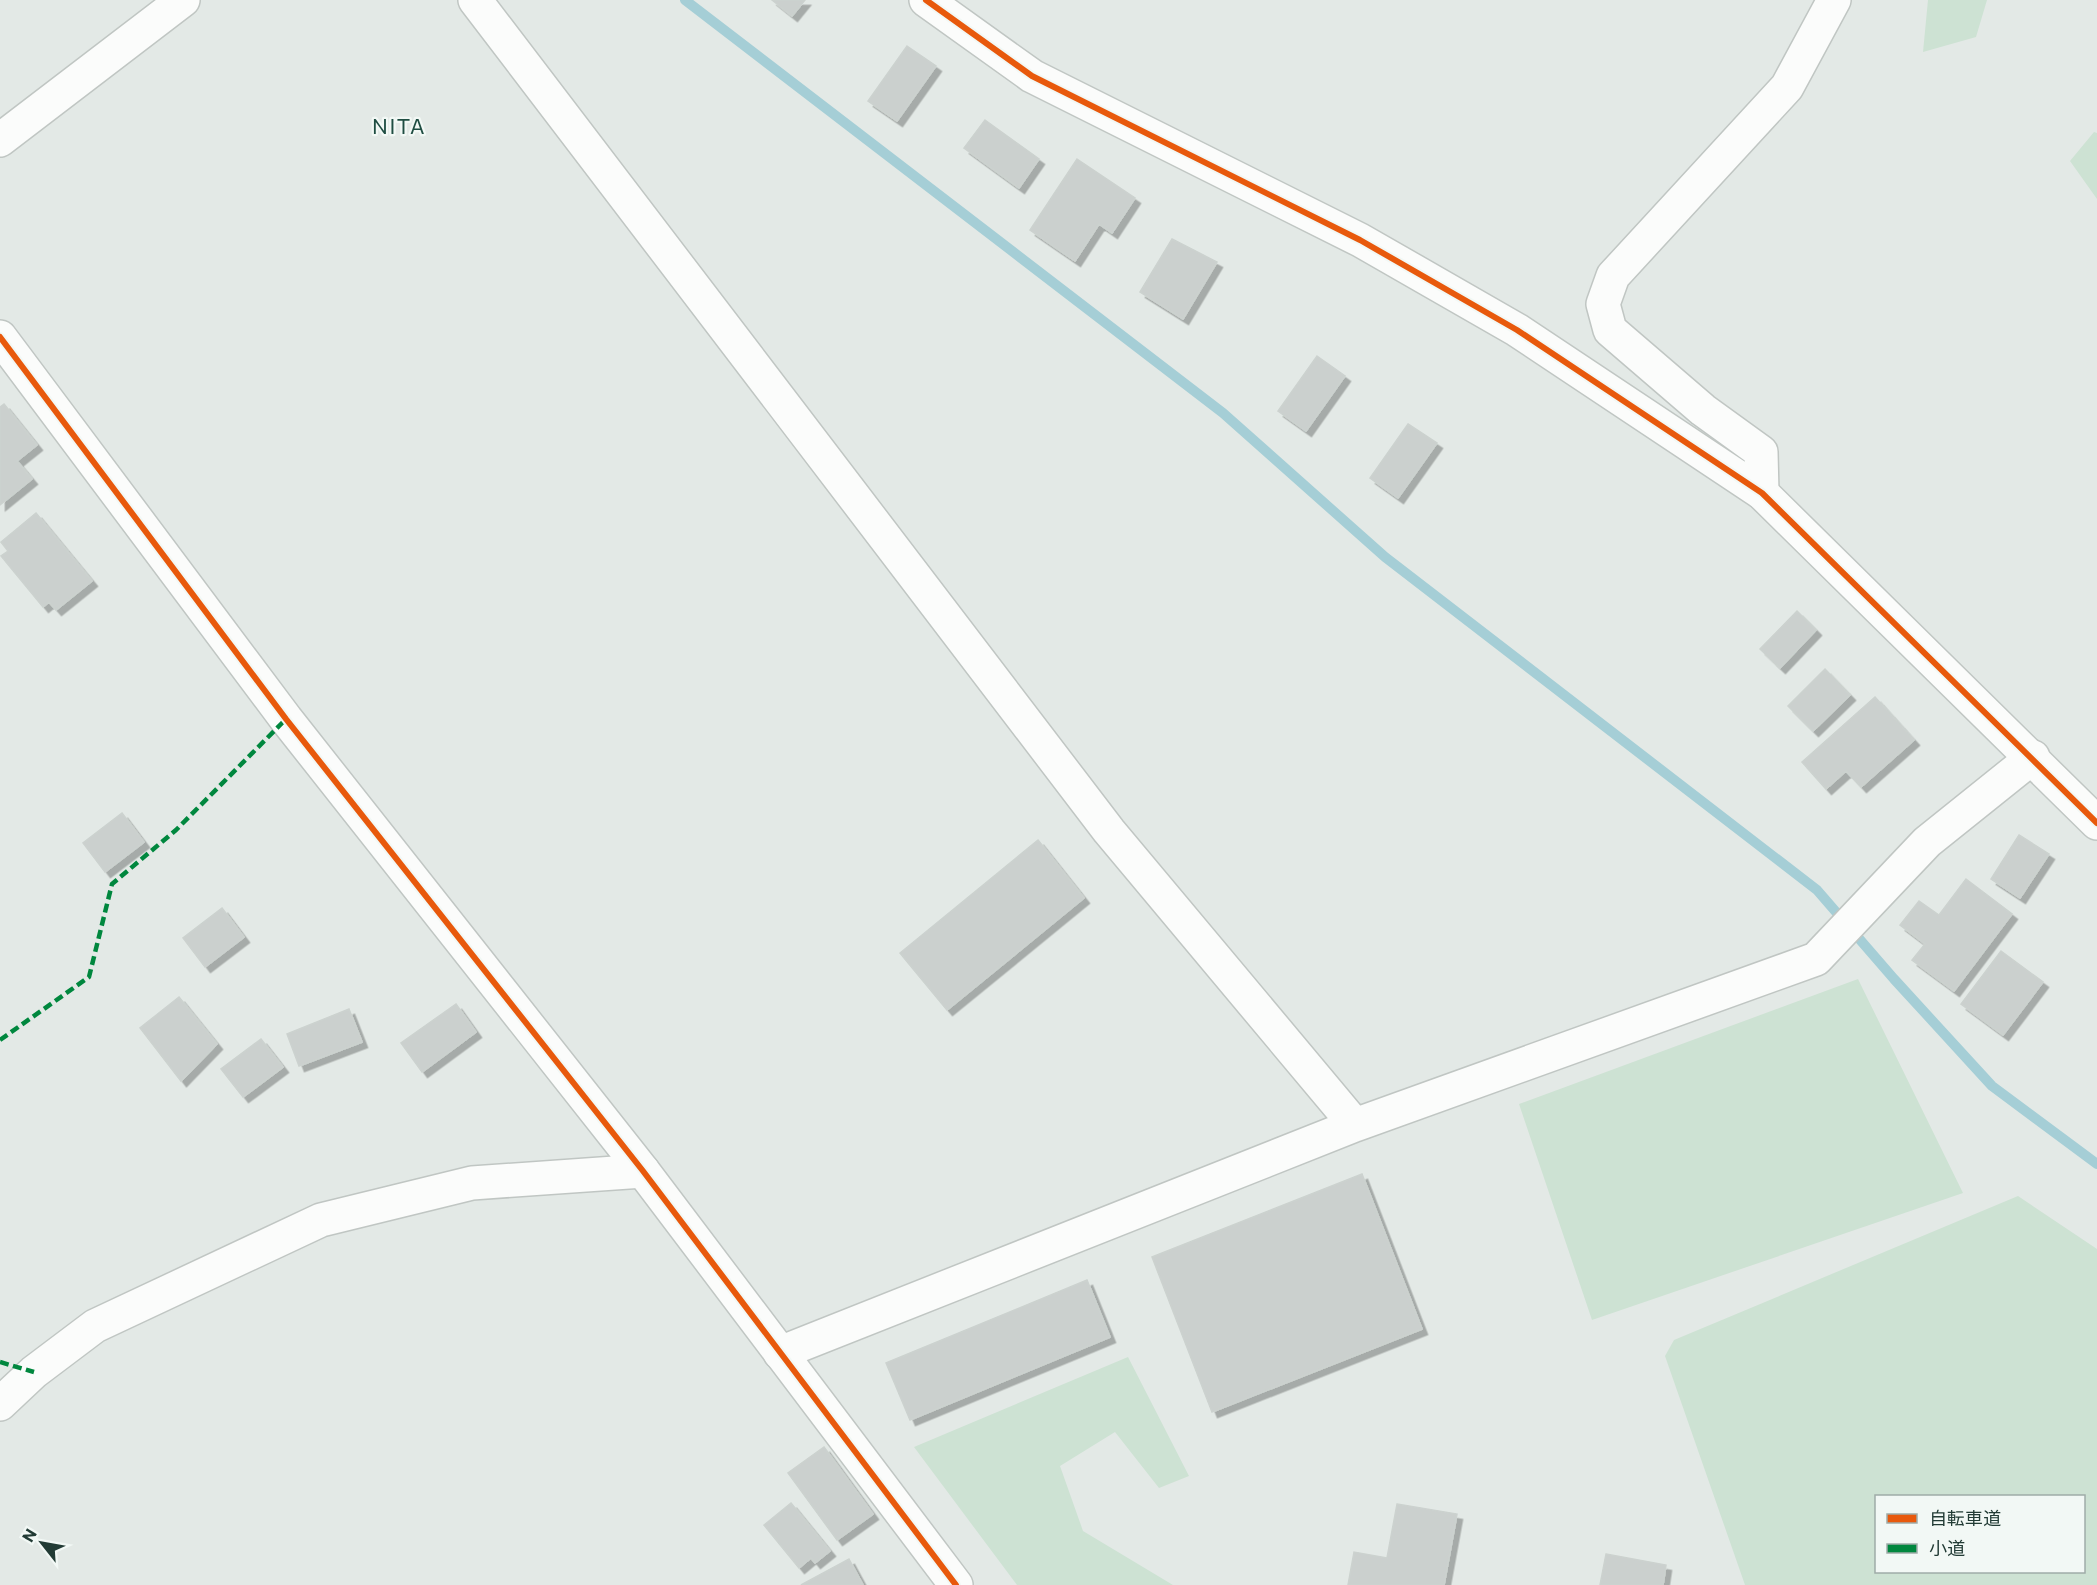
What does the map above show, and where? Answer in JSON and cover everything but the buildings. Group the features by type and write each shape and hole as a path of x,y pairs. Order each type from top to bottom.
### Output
{"street":[{"path":"0,140 183,0"},
{"path":"475,0 1109,831 1354,1125"},
{"path":"926,0 1032,76 1360,240 1517,330 1762,493 2097,823"},
{"path":"1762,493 1761,452 1703,410 1610,330 1603,304 1613,276 1787,87 1834,0"},
{"path":"0,337 286,719 643,1171 956,1585"},
{"path":"780,1353 1354,1125 1816,959 1927,842 2032,758"},
{"path":"0,1404 34,1372 95,1326 321,1220 472,1183 643,1171"}],"green space":[{"path":"1928,0 1987,0 1976,37 1923,52"},
{"path":"2094,132 2097,133 2097,199 2070,161"},
{"path":"1858,979 1963,1193 1592,1320 1519,1104"},
{"path":"2018,1196 2097,1249 2097,1585 1745,1585 1665,1356 1674,1340"},
{"path":"1128,1357 1189,1476 1159,1488 1115,1432 1060,1466 1083,1531 1173,1585 1017,1585 914,1447"}],"waterway":[{"path":"685,0 1223,413 1385,557 1817,890 1894,979 1992,1086 2097,1164"}],"marked path":[{"path":"0,1040 89,977 112,884 176,830 286,719"},
{"path":"0,1362 34,1372"}],"cycle path":[{"path":"926,0 1032,76 1360,240 1517,330 1762,493 2097,823"},
{"path":"0,337 286,719 643,1171 956,1585"}],"district":[{"name":"NITA","path":"399,127"}]}
